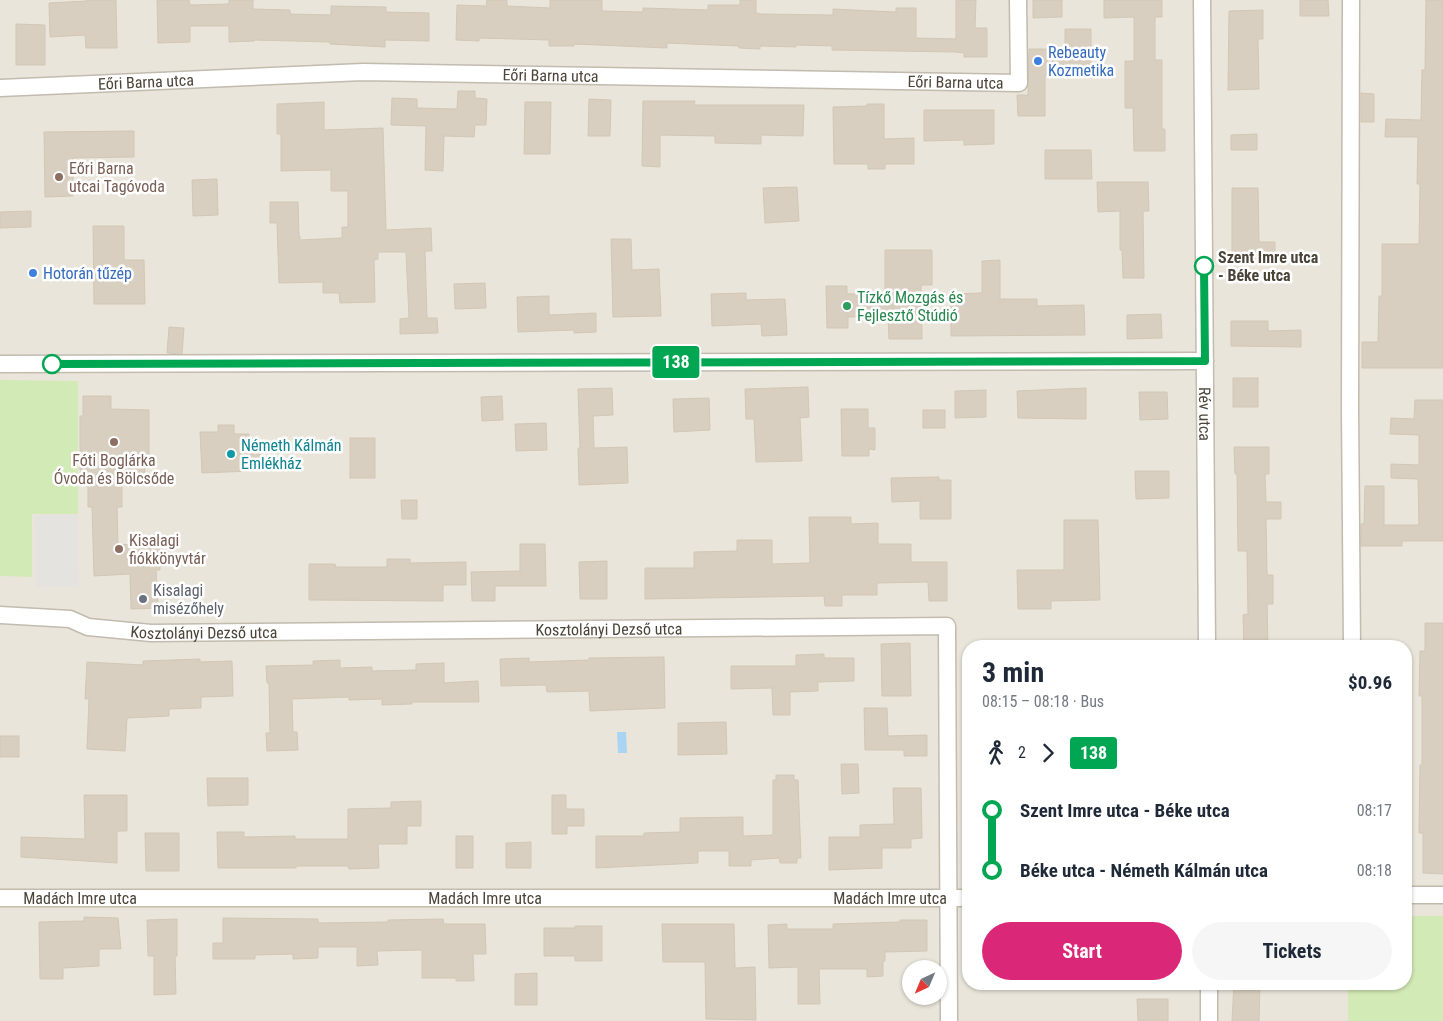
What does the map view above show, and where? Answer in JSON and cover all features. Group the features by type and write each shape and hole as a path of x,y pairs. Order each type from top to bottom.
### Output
{"street":[{"name":"Eőri Barna utca","path":"0,88 363,72 1019,83 1018,0"},
{"name":"Rév utca","path":"1202,0 1207,640"},
{"path":"1351,0 1350,410 1352,640"},
{"path":"0,364 1205,361"},
{"name":"Kosztolányi Dezső utca","path":"0,615 70,619 88,627 150,633 946,626 947,898"},
{"path":"1412,895 1443,894"},
{"name":"Madách Imre utca","path":"0,898 962,898"},
{"path":"947,898 949,1021"},
{"path":"1209,990 1209,1021"}],"shaded area":[{"path":"0,0 1443,0 1443,916 1412,916 1412,640 962,640 962,990 1348,990 1348,1021 0,1021"},
{"path":"35,515 78,515 79,587 36,587"}],"green space":[{"path":"0,380 78,381 78,514 32,514 32,577 0,576"},
{"path":"1412,916 1443,916 1443,1021 1348,1021 1348,990 1412,990"}],"water":[{"path":"617,732 626,732 627,753 618,753"}],"building":[{"path":"116,0 117,48 86,48 85,35 50,37 49,3"},
{"path":"157,0 189,0 190,5 229,4 229,0 253,0 253,9 290,10 290,14 331,15 331,6 386,7 386,12 429,13 429,41 385,40 385,47 330,44 330,42 254,40 229,42 229,26 190,26 190,42 158,43"},
{"path":"487,0 507,0 507,6 550,8 550,0 602,0 602,11 643,12 643,8 708,10 708,5 740,5 740,0 756,0 756,13 761,14 833,15 833,9 896,12 896,8 916,8 916,38 956,39 956,0 976,0 975,28 987,28 987,57 964,57 964,53 956,52 832,50 832,46 760,46 760,49 739,48 739,46 667,43 667,48 574,44 574,46 549,46 549,40 479,38 479,41 456,40 457,5 486,6"},
{"path":"1033,0 1062,0 1062,17 1033,18"},
{"path":"1104,0 1162,0 1162,17 1155,17 1155,60 1162,60 1162,129 1165,129 1165,151 1134,151 1133,108 1125,108 1125,61 1134,61 1134,17 1104,18"},
{"path":"1300,0 1328,0 1329,16 1300,16"},
{"path":"1426,0 1443,0 1443,368 1362,368 1362,342 1378,342 1379,296 1382,296 1382,244 1419,244 1420,184 1417,184 1418,137 1385,137 1386,119 1421,120 1422,70 1425,70"},
{"path":"1263,10 1263,39 1258,39 1259,89 1228,90 1229,11"},
{"path":"16,24 45,25 45,65 16,65"},
{"path":"1065,29 1091,29 1091,67 1065,68 1065,75 1045,75 1045,116 1018,116 1017,95 1028,95 1029,49 1065,49"},
{"path":"458,91 475,91 475,98 487,99 486,125 475,125 474,137 444,136 443,171 425,170 426,126 391,125 392,98 417,99 417,108 457,109"},
{"path":"1361,93 1374,94 1374,122 1361,122"},
{"path":"589,99 611,100 610,136 588,136"},
{"path":"643,101 695,101 694,105 804,105 803,136 761,135 761,144 715,143 715,136 660,135 660,167 642,166"},
{"path":"324,102 324,130 383,128 386,230 431,228 432,251 425,251 427,318 437,318 438,333 400,334 400,319 409,318 406,252 378,252 378,259 374,260 375,302 340,303 339,293 323,293 323,282 279,283 277,223 270,223 270,202 298,202 300,240 342,238 342,227 348,227 348,191 331,191 331,170 281,171 281,134 277,134 277,104"},
{"path":"525,102 551,102 550,154 524,154"},
{"path":"867,104 884,104 884,139 914,138 914,164 885,164 885,169 868,169 868,164 834,164 833,107 867,106"},
{"path":"924,110 994,110 994,144 964,145 964,140 924,141"},
{"name":"Eőri Barna utcai Tagóvoda","path":"134,131 134,157 73,158 73,196 45,197 44,132"},
{"path":"1257,134 1257,150 1231,150 1231,135"},
{"path":"1045,150 1091,150 1092,179 1045,179"},
{"path":"217,179 218,215 193,216 192,180"},
{"path":"1097,182 1148,182 1149,211 1143,211 1144,278 1123,278 1122,250 1120,250 1120,211 1098,212"},
{"path":"797,187 799,221 765,223 763,188"},
{"path":"1232,188 1258,188 1259,242 1275,242 1275,261 1232,262"},
{"path":"31,211 31,227 0,228 0,212"},
{"path":"93,226 124,226 124,260 144,260 145,304 94,304"},
{"path":"611,239 631,239 632,270 659,269 661,316 613,317"},
{"path":"885,250 932,250 932,285 921,285 922,339 889,339 888,316 848,317 848,328 827,328 826,286 847,286 847,294 885,293"},
{"path":"1000,260 1000,299 1037,299 1037,306 1084,305 1085,335 951,336 951,294 982,293 982,261"},
{"path":"485,283 486,308 455,309 454,284"},
{"path":"746,293 746,300 785,299 787,335 762,336 761,324 712,326 711,294"},
{"path":"549,296 549,315 596,313 596,332 574,333 574,330 518,332 517,297"},
{"path":"1161,314 1162,338 1127,339 1127,315"},
{"path":"1231,321 1268,321 1268,331 1301,330 1301,347 1231,346"},
{"path":"169,327 184,328 182,354 167,353"},
{"path":"1233,378 1258,378 1258,407 1233,407"},
{"path":"808,387 809,417 800,418 802,461 756,462 754,419 746,419 745,389"},
{"path":"612,388 613,415 593,416 594,448 627,447 628,483 579,485 578,389"},
{"path":"1086,388 1086,419 1018,418 1017,391"},
{"path":"986,390 986,417 955,418 955,391"},
{"path":"1139,392 1167,392 1168,419 1140,420"},
{"name":"Fóti Boglárka Óvoda és Bölcsőde","path":"83,396 111,396 111,409 149,410 149,468 145,468 145,479 122,479 122,507 117,507 118,545 159,543 160,570 156,570 158,608 131,609 130,574 94,576 92,507 88,507 88,486 84,486 84,470 80,470 80,416 83,416"},
{"path":"502,396 503,420 482,421 481,397"},
{"path":"709,398 710,430 674,432 673,399"},
{"path":"1415,400 1443,400 1443,541 1402,541 1402,546 1361,546 1361,524 1364,524 1365,486 1384,486 1384,525 1419,525 1418,479 1391,478 1391,464 1419,465 1419,435 1390,434 1391,418 1414,419"},
{"path":"841,409 868,409 868,428 875,428 875,450 869,449 869,456 842,456"},
{"path":"923,410 945,410 945,428 923,428"},
{"path":"546,423 547,450 516,451 515,424"},
{"name":"Németh Kálmán Emlékház","path":"218,425 234,425 234,434 249,434 249,443 260,443 261,464 251,465 251,471 202,473 200,432 218,432"},
{"path":"350,438 375,438 375,478 350,478"},
{"path":"1234,447 1269,447 1269,474 1265,474 1266,502 1281,502 1281,519 1266,519 1267,575 1273,575 1273,604 1267,604 1268,640 1244,640 1243,615 1248,614 1247,551 1238,551 1237,474 1235,474"},
{"path":"1135,471 1169,471 1169,498 1136,499"},
{"path":"939,477 939,480 951,480 951,519 920,519 920,501 892,502 891,478"},
{"path":"401,500 417,500 417,519 402,519"},
{"path":"809,517 851,517 851,524 878,523 878,544 911,544 911,562 947,562 947,601 929,601 928,582 877,583 877,595 842,595 842,606 825,606 824,596 645,599 645,568 694,568 694,552 737,551 737,540 772,540 772,564 810,563"},
{"path":"1064,520 1098,520 1100,600 1051,601 1051,609 1018,609 1017,570 1064,570"},
{"path":"520,544 545,544 546,586 495,586 495,601 472,601 471,572 520,571"},
{"path":"387,559 410,559 410,563 466,562 466,585 443,585 443,601 309,600 309,564 335,564 336,567 387,567"},
{"path":"607,561 607,599 580,599 579,562"},
{"path":"1425,623 1443,623 1443,874 1423,873 1423,833 1419,833 1420,765 1422,765 1422,696 1419,696 1420,651 1425,651"},
{"path":"910,643 911,696 882,696 881,644"},
{"path":"824,654 824,658 854,658 854,681 818,682 818,691 790,692 790,715 773,715 772,688 731,689 731,666 796,666 796,655"},
{"path":"664,657 665,708 590,711 589,691 547,692 546,685 501,686 500,659 529,658 529,662 589,660 589,658"},
{"path":"200,659 200,662 232,661 233,696 201,697 201,708 169,709 169,716 127,718 125,751 87,749 89,699 85,699 87,662 143,665 143,661"},
{"path":"340,660 340,668 372,667 372,671 416,670 416,664 444,663 444,683 478,681 479,702 412,702 412,704 382,705 382,699 349,700 349,697 292,699 293,732 297,732 298,750 267,751 266,733 270,733 269,683 267,683 266,666 313,665 313,661"},
{"path":"864,708 887,708 888,736 927,735 927,756 904,756 904,750 865,750"},
{"path":"726,722 727,754 678,755 678,723"},
{"path":"0,736 19,736 19,757 0,757"},
{"path":"841,764 858,764 859,793 842,794"},
{"path":"776,775 794,775 794,780 798,780 801,858 797,858 797,863 780,863 779,858 751,860 751,866 729,866 729,851 698,851 698,863 596,868 596,836 644,836 644,833 680,832 680,818 743,817 743,836 773,835 773,780 776,780"},
{"path":"207,778 248,778 248,805 208,806"},
{"path":"893,788 921,788 922,838 911,839 911,848 882,848 882,868 829,870 829,837 860,837 860,825 894,824"},
{"path":"84,795 127,795 127,831 117,831 117,863 21,857 21,837 85,839"},
{"path":"552,795 566,795 566,809 584,809 584,826 567,826 567,834 552,834"},
{"path":"421,801 421,826 407,826 407,844 378,844 379,868 349,869 348,866 296,866 296,868 218,868 217,832 244,832 244,837 295,836 295,839 348,839 348,809 391,808 391,802"},
{"path":"145,833 179,833 179,871 146,871"},
{"path":"456,836 473,836 473,868 456,868"},
{"path":"531,842 531,868 506,868 506,843"},
{"path":"84,917 118,918 121,949 99,949 99,966 63,968 63,979 40,979 39,922 84,921"},
{"path":"223,918 318,919 318,923 443,919 444,924 485,924 486,954 473,954 474,981 456,981 456,978 422,978 422,950 377,951 378,965 357,966 357,947 318,947 318,958 293,959 293,954 255,955 255,959 213,959 213,943 223,943"},
{"path":"177,919 177,956 175,956 176,994 154,995 154,956 148,956 147,920"},
{"path":"900,920 927,920 927,951 885,952 883,976 867,977 867,969 819,969 820,1004 798,1004 798,967 769,968 768,925 787,924 787,929 833,929 833,924 900,922"},
{"path":"662,924 734,924 735,968 755,967 756,1020 706,1019 705,962 663,962"},
{"path":"575,926 602,926 602,961 575,961 575,956 544,956 544,928 575,928"},
{"path":"537,973 537,1005 515,1005 515,974"},
{"path":"1234,990 1260,990 1259,1021 1232,1021"},
{"path":"1137,999 1168,999 1168,1021 1138,1021"}],"bus line":[{"name":"138","path":"52,364 1205,361 1204,266"}],"place":[{"name":"Rebeauty Kozmetika","path":"1038,61"},
{"name":"Eőri Barna utcai Tagóvoda","path":"59,177"},
{"name":"Szent Imre utca - Béke utca","path":"1204,266"},
{"name":"Hotorán tűzép","path":"33,273"},
{"name":"Tízkő Mozgás és Fejlesztő Stúdió","path":"847,306"},
{"name":"Fóti Boglárka Óvoda és Bölcsőde","path":"114,442"},
{"name":"Németh Kálmán Emlékház","path":"231,454"},
{"name":"Kisalagi fiókkönyvtár","path":"119,549"},
{"name":"Kisalagi misézőhely","path":"143,599"}]}
